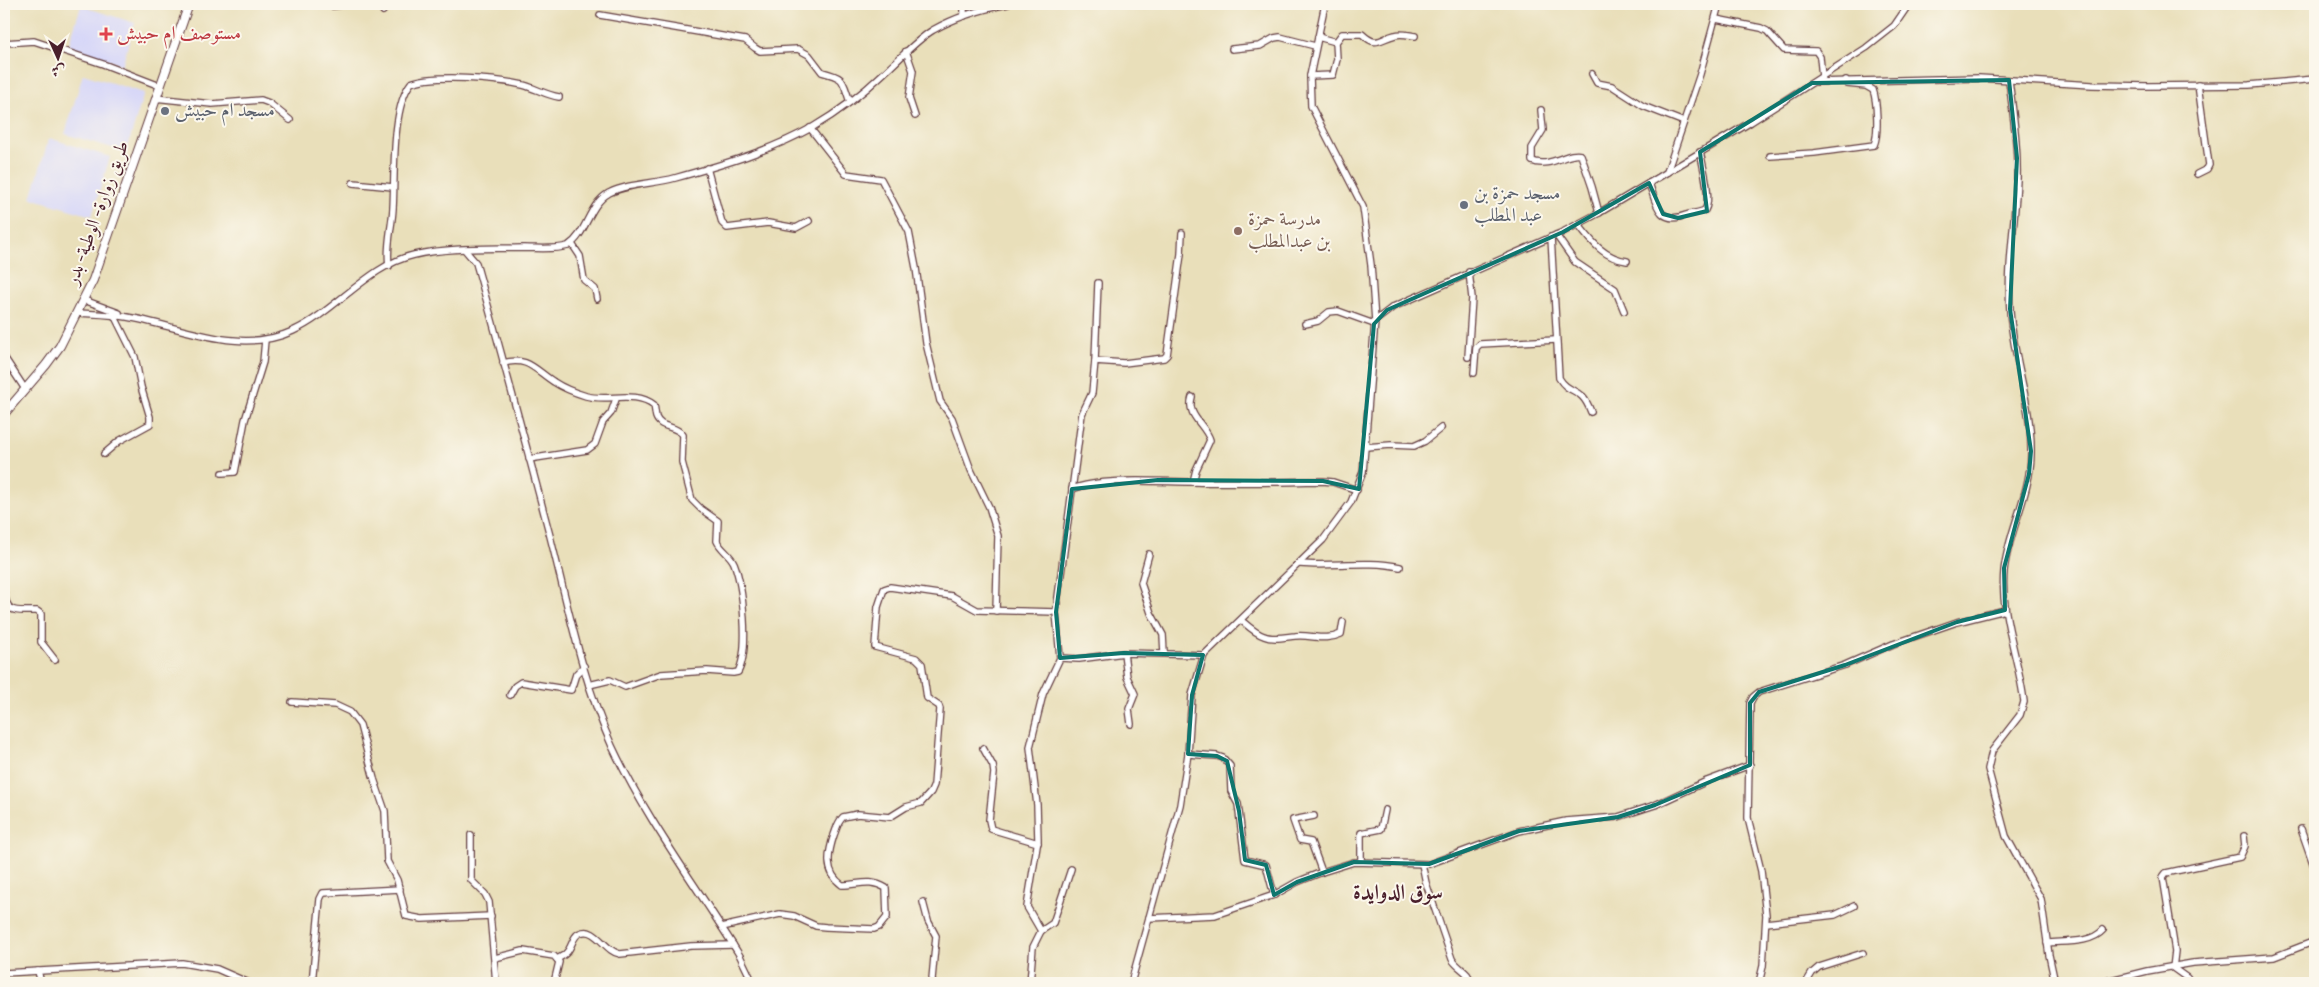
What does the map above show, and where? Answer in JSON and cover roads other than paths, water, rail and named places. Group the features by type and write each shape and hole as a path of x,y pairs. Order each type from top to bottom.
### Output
{"highway":[{"name":"طريق زوارة- الوطية- بدر","path":"4,414 55,353 84,300 93,280 189,4"}],"street":[{"path":"323,4 333,6 349,4"},
{"path":"378,4 383,11"},
{"path":"964,4 964,16"},
{"path":"78,312 128,317 222,339 240,341 265,340 291,332 316,320 377,272 410,256 428,252 482,249 562,248 572,244 589,215 607,194 620,188 674,178 770,148 810,128 850,102 886,72 906,51 933,30 964,16 1008,4"},
{"path":"1131,983 1180,806 1188,754 1192,695 1204,655 1300,564 1339,520 1357,490 1363,472 1374,322 1371,265 1363,207 1314,115 1309,96 1315,46 1326,4"},
{"path":"1667,172 1716,19 1719,4"},
{"path":"1374,322 1393,307 1554,236 1599,213 1822,77 1880,38 1894,26 1909,4"},
{"path":"600,15 745,40 760,51 798,48 809,55 822,72 838,76 850,102"},
{"path":"1716,19 1761,28 1767,31 1784,50 1816,51 1820,57 1822,77"},
{"path":"1310,76 1333,75 1337,59 1336,42 1339,37 1346,33 1362,34 1368,40 1376,42 1394,35 1415,36"},
{"path":"1318,37 1336,42"},
{"path":"1232,48 1260,46 1274,38 1315,46"},
{"path":"4,43 14,41 34,42 103,64 160,86"},
{"path":"906,51 913,71 909,98 914,116"},
{"path":"1592,74 1597,82 1612,86 1643,106 1684,122"},
{"path":"1812,83 1846,80 1957,78 2114,86 2278,83 2315,79"},
{"path":"390,266 388,249 400,113 410,83 443,79 482,80 525,85 546,95 559,97"},
{"path":"1770,156 1814,153 1874,145 1876,138 1876,106 1872,90 1866,86 1847,84 1846,80"},
{"path":"2009,80 2017,158 2010,267 2010,309 2014,349 2029,419 2031,451 2029,474 2004,568 2006,610 2024,705 2020,715 1992,751 1988,769 2006,836 2041,899 2055,983"},
{"path":"2197,174 2207,169 2209,165 2198,85"},
{"path":"156,98 212,104 261,100 269,103 290,120"},
{"path":"1541,110 1544,130 1532,148 1532,161 1536,163 1553,162 1574,154 1581,155 1599,213"},
{"path":"810,128 846,174 881,178 909,232 926,343 940,400 952,418 971,470 989,507 998,536 996,610"},
{"path":"1649,183 1658,210 1663,214 1678,218 1705,210 1707,207 1706,192 1700,152"},
{"path":"707,168 722,222 727,228 768,223 796,228 809,221"},
{"path":"353,183 393,187"},
{"path":"1578,224 1604,253 1611,258 1628,261"},
{"path":"1095,361 1151,361 1164,358 1167,355 1174,313 1182,233"},
{"path":"1554,236 1575,262 1615,289 1624,311"},
{"path":"1554,236 1558,378 1566,387 1584,396 1591,412"},
{"path":"572,244 580,256 584,280 596,290 597,299"},
{"path":"482,249 477,256 476,263 589,685 611,744 639,800 722,927 753,983"},
{"path":"465,250 476,263"},
{"path":"1468,357 1472,298 1469,272"},
{"path":"1042,931 1028,907 1038,843 1037,805 1030,747 1043,694 1060,658 1056,612 1082,414 1092,393 1098,283"},
{"path":"84,300 128,317"},
{"path":"1305,324 1318,321 1329,312 1338,311 1374,322"},
{"path":"104,454 119,441 150,424 135,357 114,315"},
{"path":"222,473 235,472 245,420 263,359 265,340"},
{"path":"1474,372 1476,348 1480,344 1556,340"},
{"path":"4,357 25,389"},
{"path":"503,362 524,361 563,387 588,396 616,399 639,398 654,404 656,419 662,425 674,428 683,435 682,462 692,500 701,510 718,522 717,541 733,561 739,580 744,628 741,664 738,672 707,670 661,674 625,687 610,680 589,685"},
{"path":"1192,397 1190,404 1194,418 1208,433 1210,440 1196,470 1193,482"},
{"path":"529,459 587,450 595,444 603,422 611,413 616,399"},
{"path":"1366,447 1391,444 1414,446 1425,441 1441,428"},
{"path":"1072,489 1085,485 1137,481 1323,481 1333,482 1357,490"},
{"path":"1150,554 1141,583 1151,613 1163,636 1164,654"},
{"path":"1300,564 1325,566 1366,564 1400,567"},
{"path":"722,927 780,914 794,916 816,926 826,928 874,929 884,923 886,917 886,888 879,884 862,882 846,885 839,883 830,867 828,851 839,821 843,818 858,814 890,817 906,807 921,803 926,798 934,785 937,770 941,713 939,706 927,698 922,664 912,656 876,650 880,596 884,589 890,588 952,596 973,609 1056,612"},
{"path":"4,592 8,607 16,611 37,611 41,614 42,642 55,660"},
{"path":"1759,983 1764,961 1766,923 1761,871 1749,826 1750,702 1753,697 1759,692 1845,665 1893,644 1956,622 2006,610"},
{"path":"1241,620 1265,637 1289,638 1296,636 1311,639 1333,638 1341,634 1344,622"},
{"path":"1060,658 1079,659 1124,653 1204,655"},
{"path":"1124,653 1127,677 1135,694 1129,709 1131,724"},
{"path":"510,695 515,686 521,682 571,690 576,674 584,666"},
{"path":"292,702 335,704 350,712 357,719 385,810 387,862 398,880 404,911 410,918 491,916"},
{"path":"983,748 993,766 994,773 991,829 1038,843"},
{"path":"1188,754 1217,756 1227,761 1230,766 1232,795 1239,811 1245,860 1266,866 1274,895"},
{"path":"1149,918 1215,915 1274,895 1297,882 1322,872 1361,862 1422,864 1538,826 1566,821 1600,820 1627,814 1654,806 1707,781 1750,765"},
{"path":"1361,862 1361,833 1381,829 1385,810"},
{"path":"1314,816 1293,820 1300,840 1311,842 1322,872"},
{"path":"2301,829 2315,869"},
{"path":"471,835 471,880 485,894 489,902 496,983"},
{"path":"2173,966 2175,951 2163,877 2166,873 2240,857 2245,846 2244,836"},
{"path":"1422,864 1426,883 1452,959 1456,966 1466,972 1471,983"},
{"path":"1030,983 1033,946 1042,931 1053,923 1071,869"},
{"path":"312,983 320,899 323,894 400,888"},
{"path":"923,902 928,921 936,936 933,983"},
{"path":"1766,923 1835,915 1854,906"},
{"path":"2047,943 2096,936 2102,930"},
{"path":"495,958 527,951 557,959 568,952 577,935 583,932 592,934 609,950 620,954 691,946 733,945"},
{"path":"2099,983 2117,981 2173,966 2208,961 2261,959 2290,952 2315,941"},
{"path":"1806,983 1812,973 1820,967 1863,953"},
{"path":"554,983 558,965 557,959"},
{"path":"4,973 189,963 222,971 249,983"},
{"path":"2173,966 2190,983"},
{"path":"38,971 41,983"}],"place":[{"name":"مستوصف ام حبيش","path":"106,34"},
{"name":"مسجد ام حبيش","path":"165,111"},
{"name":"مسجد حمزة بن عبد المطلب","path":"1464,205"},
{"name":"مدرسة حمزة بن عبدالمطلب","path":"1238,231"}],"district":[{"name":"سوق الدوايدة","path":"1398,893"}]}
